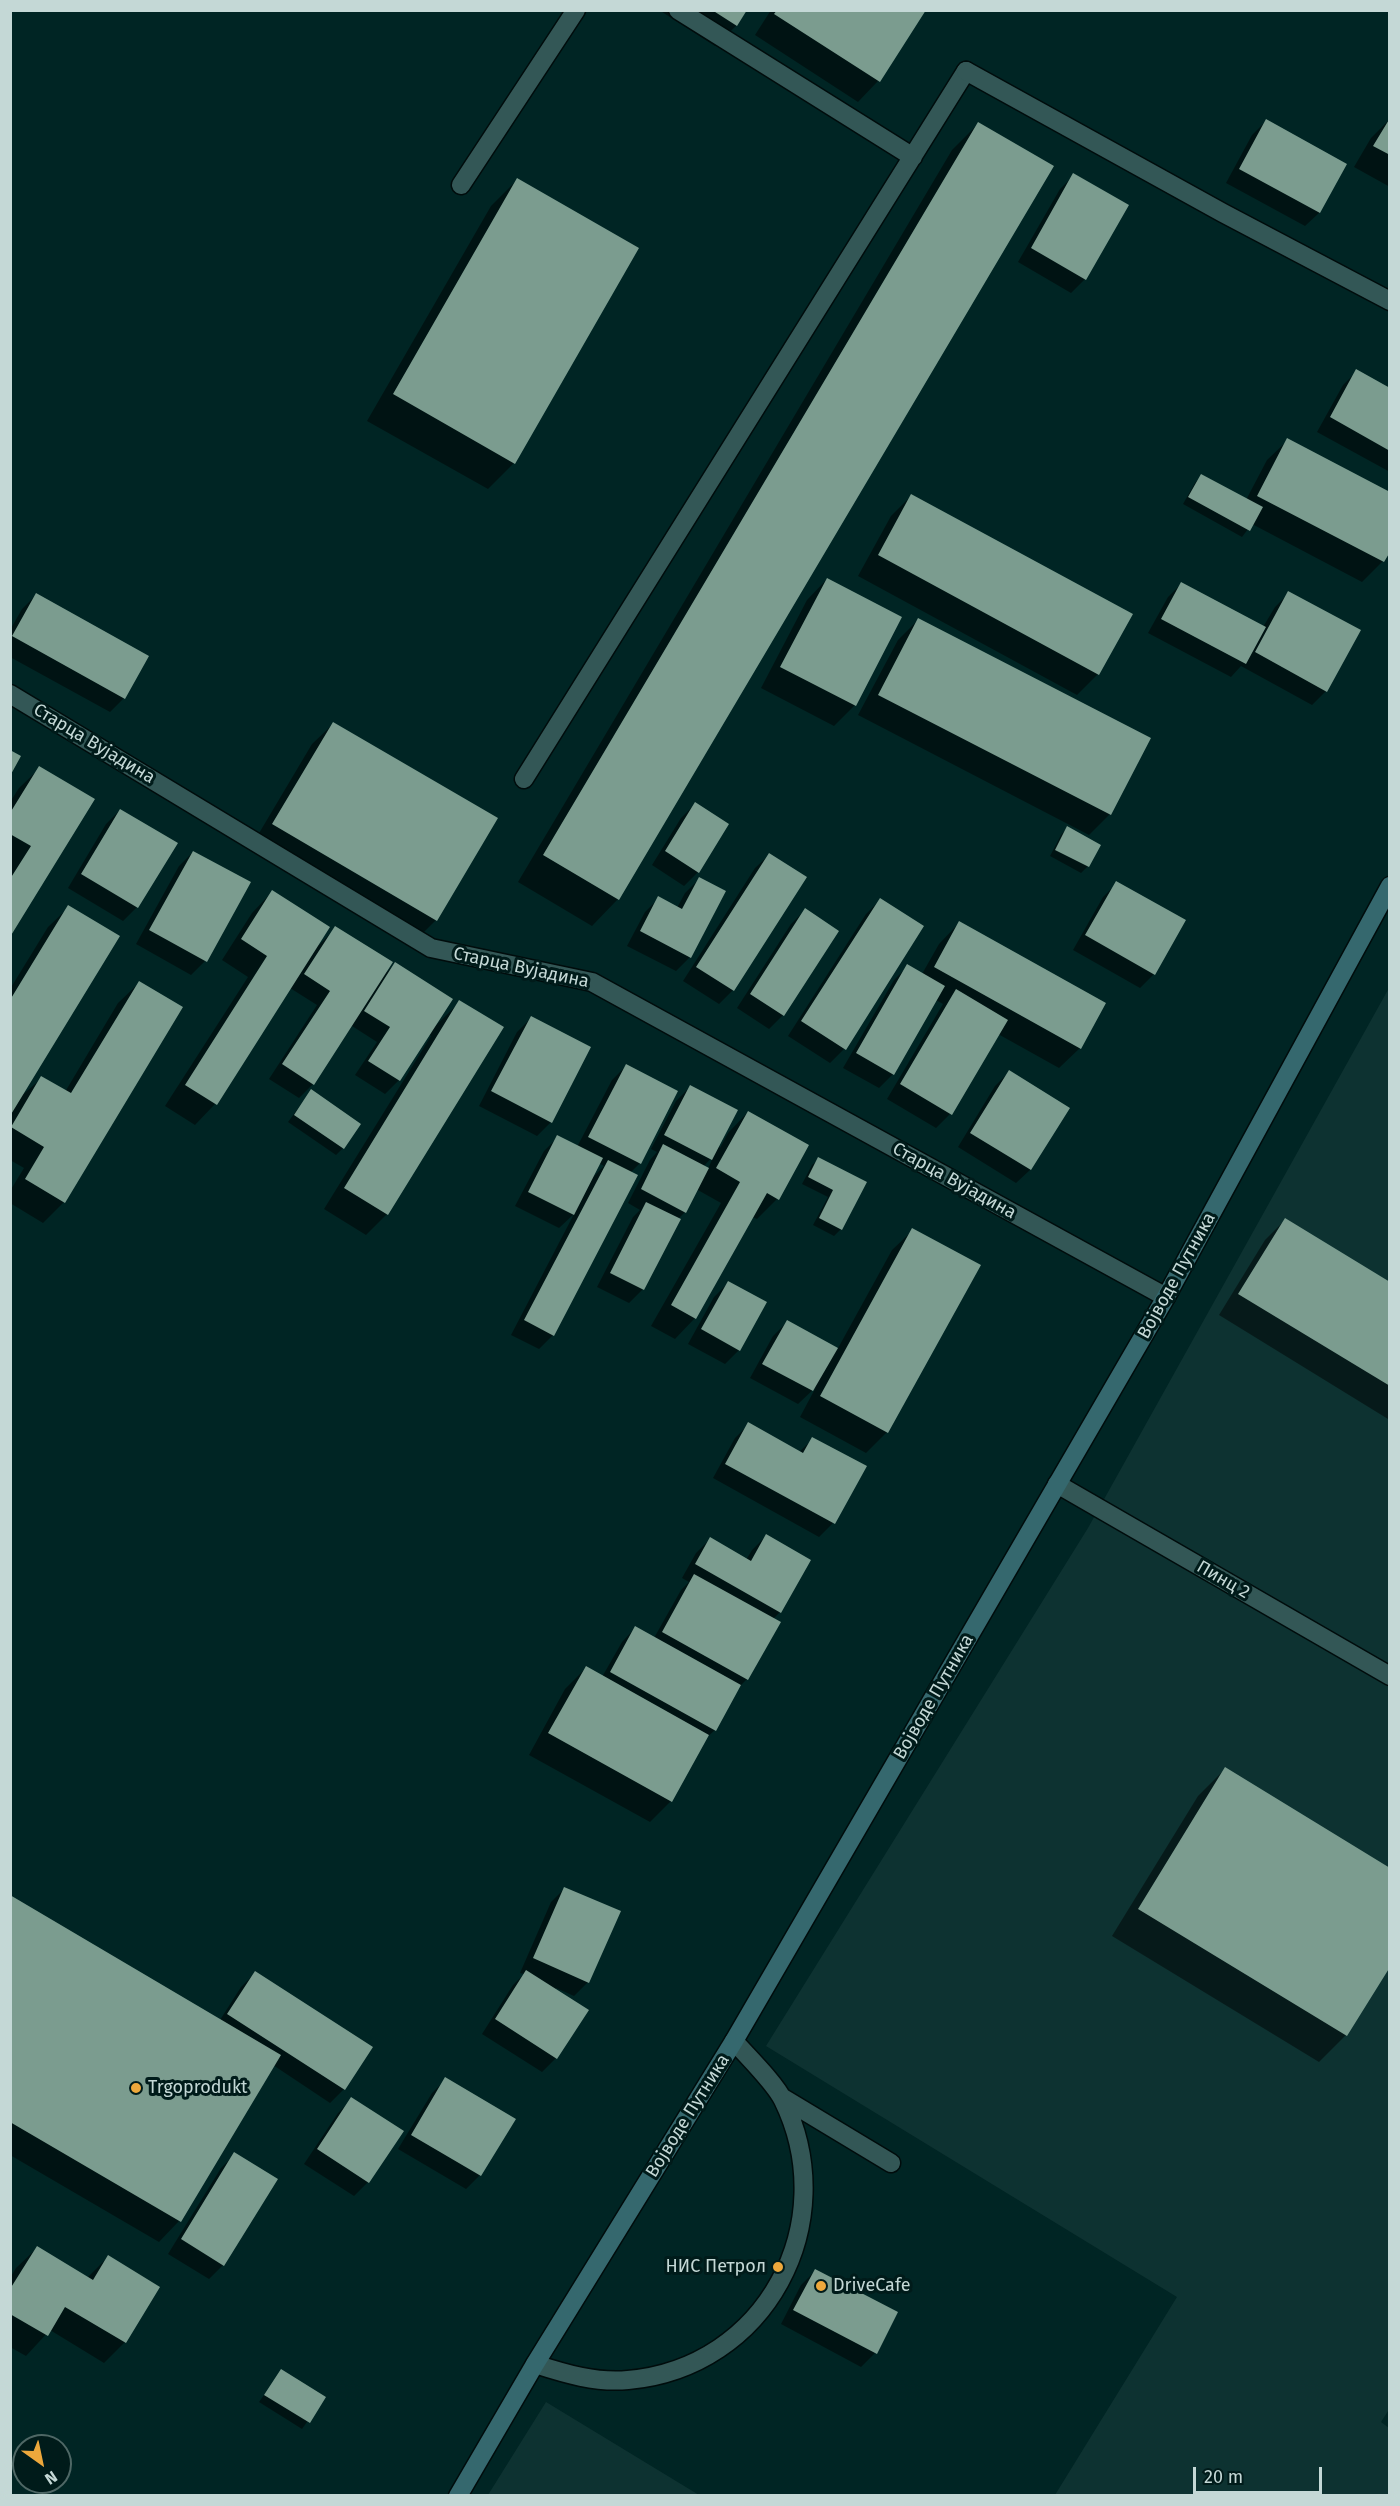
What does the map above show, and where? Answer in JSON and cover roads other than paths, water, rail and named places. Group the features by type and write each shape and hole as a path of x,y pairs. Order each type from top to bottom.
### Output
{"main road":[{"name":"Војводе Путника","path":"458,2496 535,2364 734,2040 1166,1297 1389,886"}],"street":[{"path":"461,185 576,10"},
{"path":"678,10 913,157"},
{"path":"524,779 966,71 1222,213 1389,301"},
{"name":"Старца Вујадина","path":"10,694 431,948 592,982 1166,1297"},
{"name":"Пинц 2","path":"1057,1484 1389,1676"},
{"path":"734,2040 783,2098 891,2163"},
{"path":"535,2364 580,2379 628,2380 675,2371 718,2350 754,2320 782,2281 799,2236 805,2190 800,2142 783,2098"}],"place":[{"name":"Trgoprodukt","path":"136,2088"},
{"name":"НИС Петрол","path":"778,2267"},
{"name":"DriveCafe","path":"821,2286"}]}
